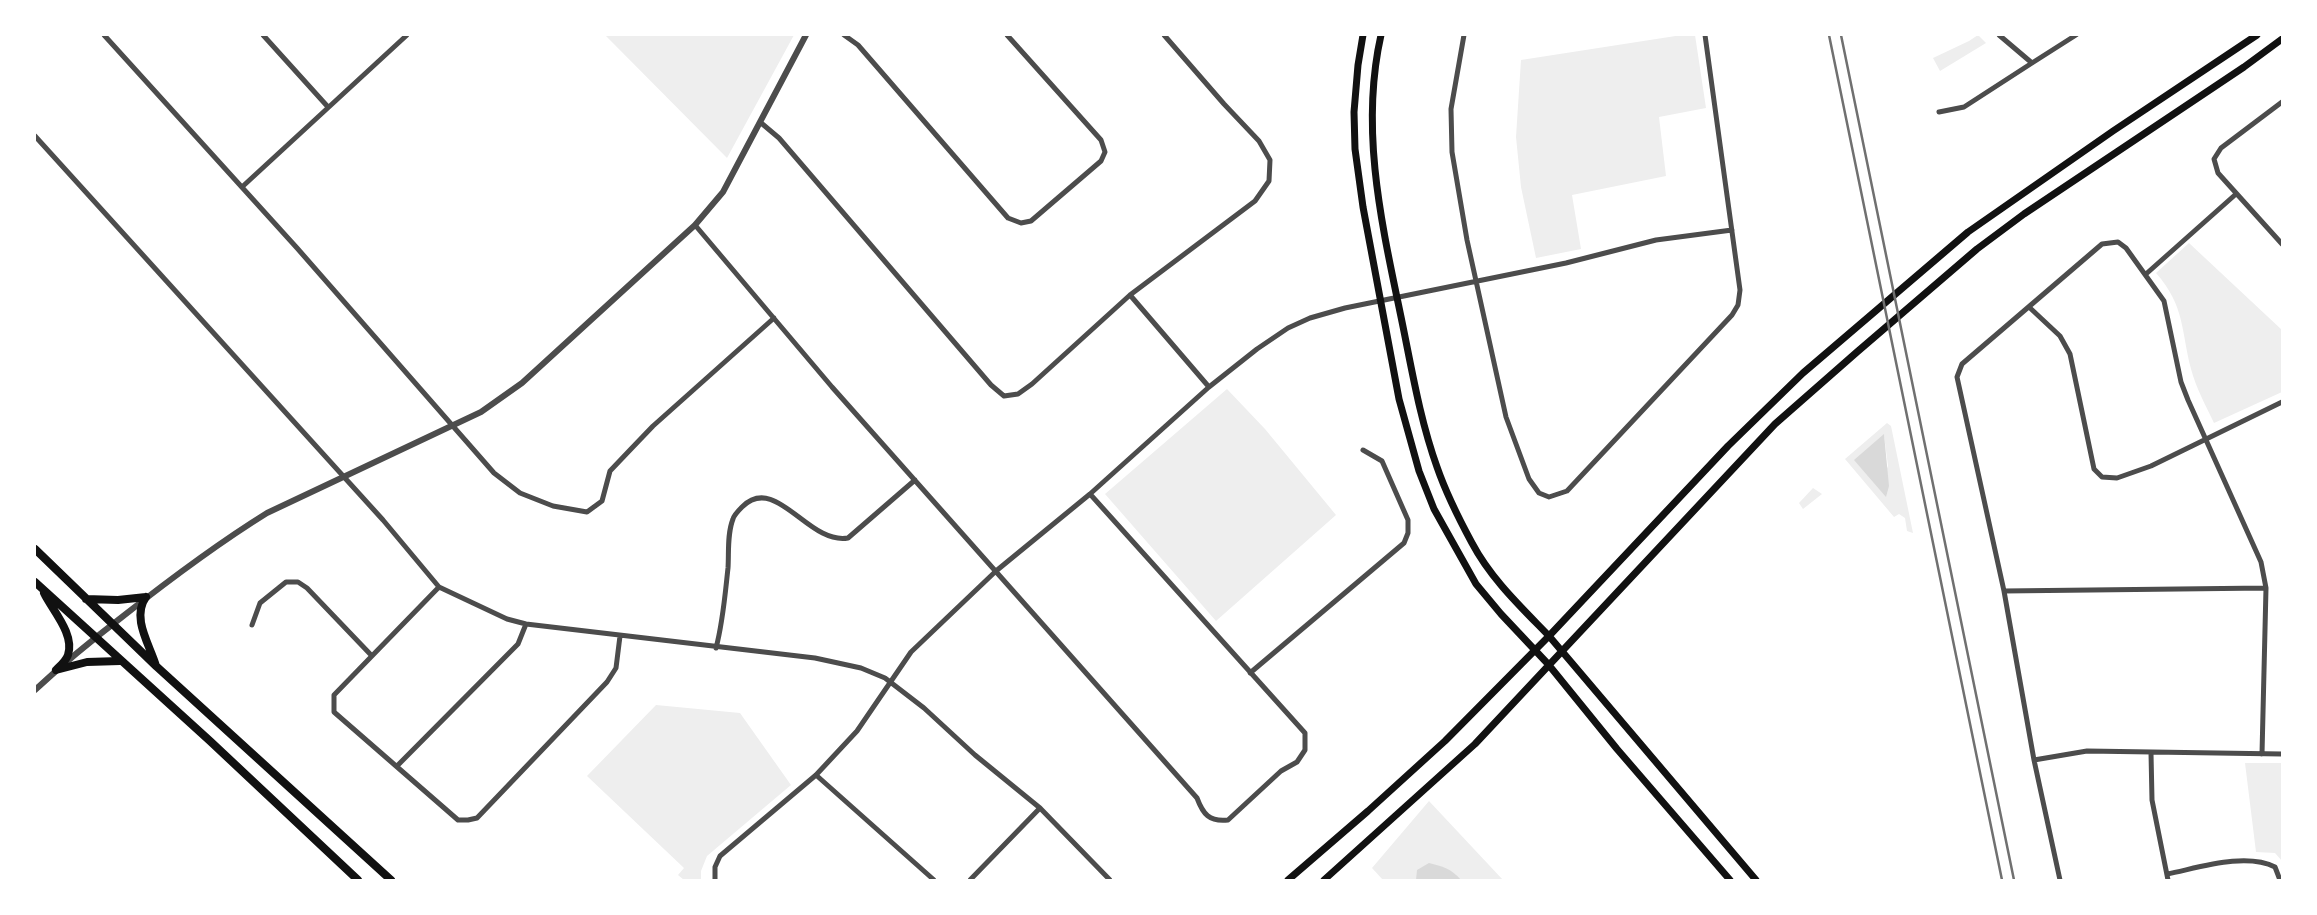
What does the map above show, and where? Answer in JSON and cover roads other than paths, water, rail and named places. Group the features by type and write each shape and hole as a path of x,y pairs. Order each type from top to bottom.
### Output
{"main road":[{"path":"1363,35 1354,112 1355,148 1380,301 1403,416 1419,471 1434,509 1476,584 1548,664 1617,749 1730,880"},
{"path":"1380,35 1372,85 1372,148 1377,188 1397,298 1425,426 1437,468 1454,508 1473,545 1493,576 1513,600 1550,636 1756,880"},
{"path":"1288,880 1368,811 1445,740 1534,649 1550,636 1728,446 1803,373 1923,269 2013,200 2257,35"},
{"path":"1324,880 1475,744 1775,424 1857,352 1928,291 2024,214 2244,67 2282,39"},
{"path":"35,549 156,666 391,880"},
{"path":"35,582 210,741 358,880"},
{"path":"42,589 63,626 68,639 69,654 56,670"},
{"path":"86,599 118,600 146,597"},
{"path":"146,597 140,608 142,625 156,666"},
{"path":"56,670 87,662 120,661"}],"street":[{"path":"104,35 242,187 494,473 520,493 553,506 587,512 602,501 610,471 653,426 774,318"},
{"path":"263,35 328,107"},
{"path":"242,187 407,35"},
{"path":"35,690 56,670 146,597 267,512 454,426 481,412 522,383 695,226 723,192 806,35"},
{"path":"844,35 858,46 1008,218 1021,224 1031,221 1101,161 1105,152 1101,140 1007,35"},
{"path":"760,122 779,138 991,386 1004,396 1018,394 1032,384 1130,295 1255,201 1268,181 1270,160 1259,141 1164,35"},
{"path":"1464,35 1451,109 1452,152 1476,282 1485,315 1506,418 1529,479 1539,494 1549,497 1567,491 1732,315 1738,305 1740,290 1705,35"},
{"path":"1999,35 2032,63"},
{"path":"1939,112 1964,107 2076,35"},
{"path":"2282,102 2221,148 2215,155 2215,168 2282,244"},
{"path":"35,136 342,477 383,520 439,587 506,619 526,624 822,660 861,668 885,678 924,708 975,755 1040,808 1110,880"},
{"path":"2146,274 2236,194"},
{"path":"695,226 915,480 1197,798 1202,811 1208,818 1218,821 1228,820 1280,771 1297,762 1305,750 1305,733 1090,494"},
{"path":"715,880 715,867 720,856 816,775 857,731 911,652 996,571 1090,494 1209,387 1288,328 1310,318 1380,301 1566,263 1656,240 1732,230"},
{"path":"2060,880 2034,760 2004,591 1957,376 1962,364 2102,244 2118,242 2126,248 2164,301 2182,382 2204,439 2225,480 2261,562 2266,588 2262,754"},
{"path":"1130,295 1209,387"},
{"path":"2029,307 2060,336 2070,354 2094,469 2102,477 2116,478 2151,466 2282,402"},
{"path":"1250,673 1404,543 1408,533 1408,520 1382,461 1363,450"},
{"path":"716,648 721,626 733,519 750,500 760,497 779,502 825,536 838,540 848,538 915,480"},
{"path":"252,625 260,603 286,582 298,582 307,588 372,656"},
{"path":"439,587 334,696 332,704 334,712 458,820 477,818 607,682 616,668 620,636"},
{"path":"2004,591 2266,588"},
{"path":"398,766 518,644 526,624"},
{"path":"2034,760 2087,751 2282,754"},
{"path":"2151,753 2152,800 2167,877 2230,861 2263,862 2275,866 2280,880"},
{"path":"816,775 934,880"},
{"path":"970,880 1040,808"}],"railway":[{"path":"1829,35 2002,880"},
{"path":"1841,35 2014,880"}]}
